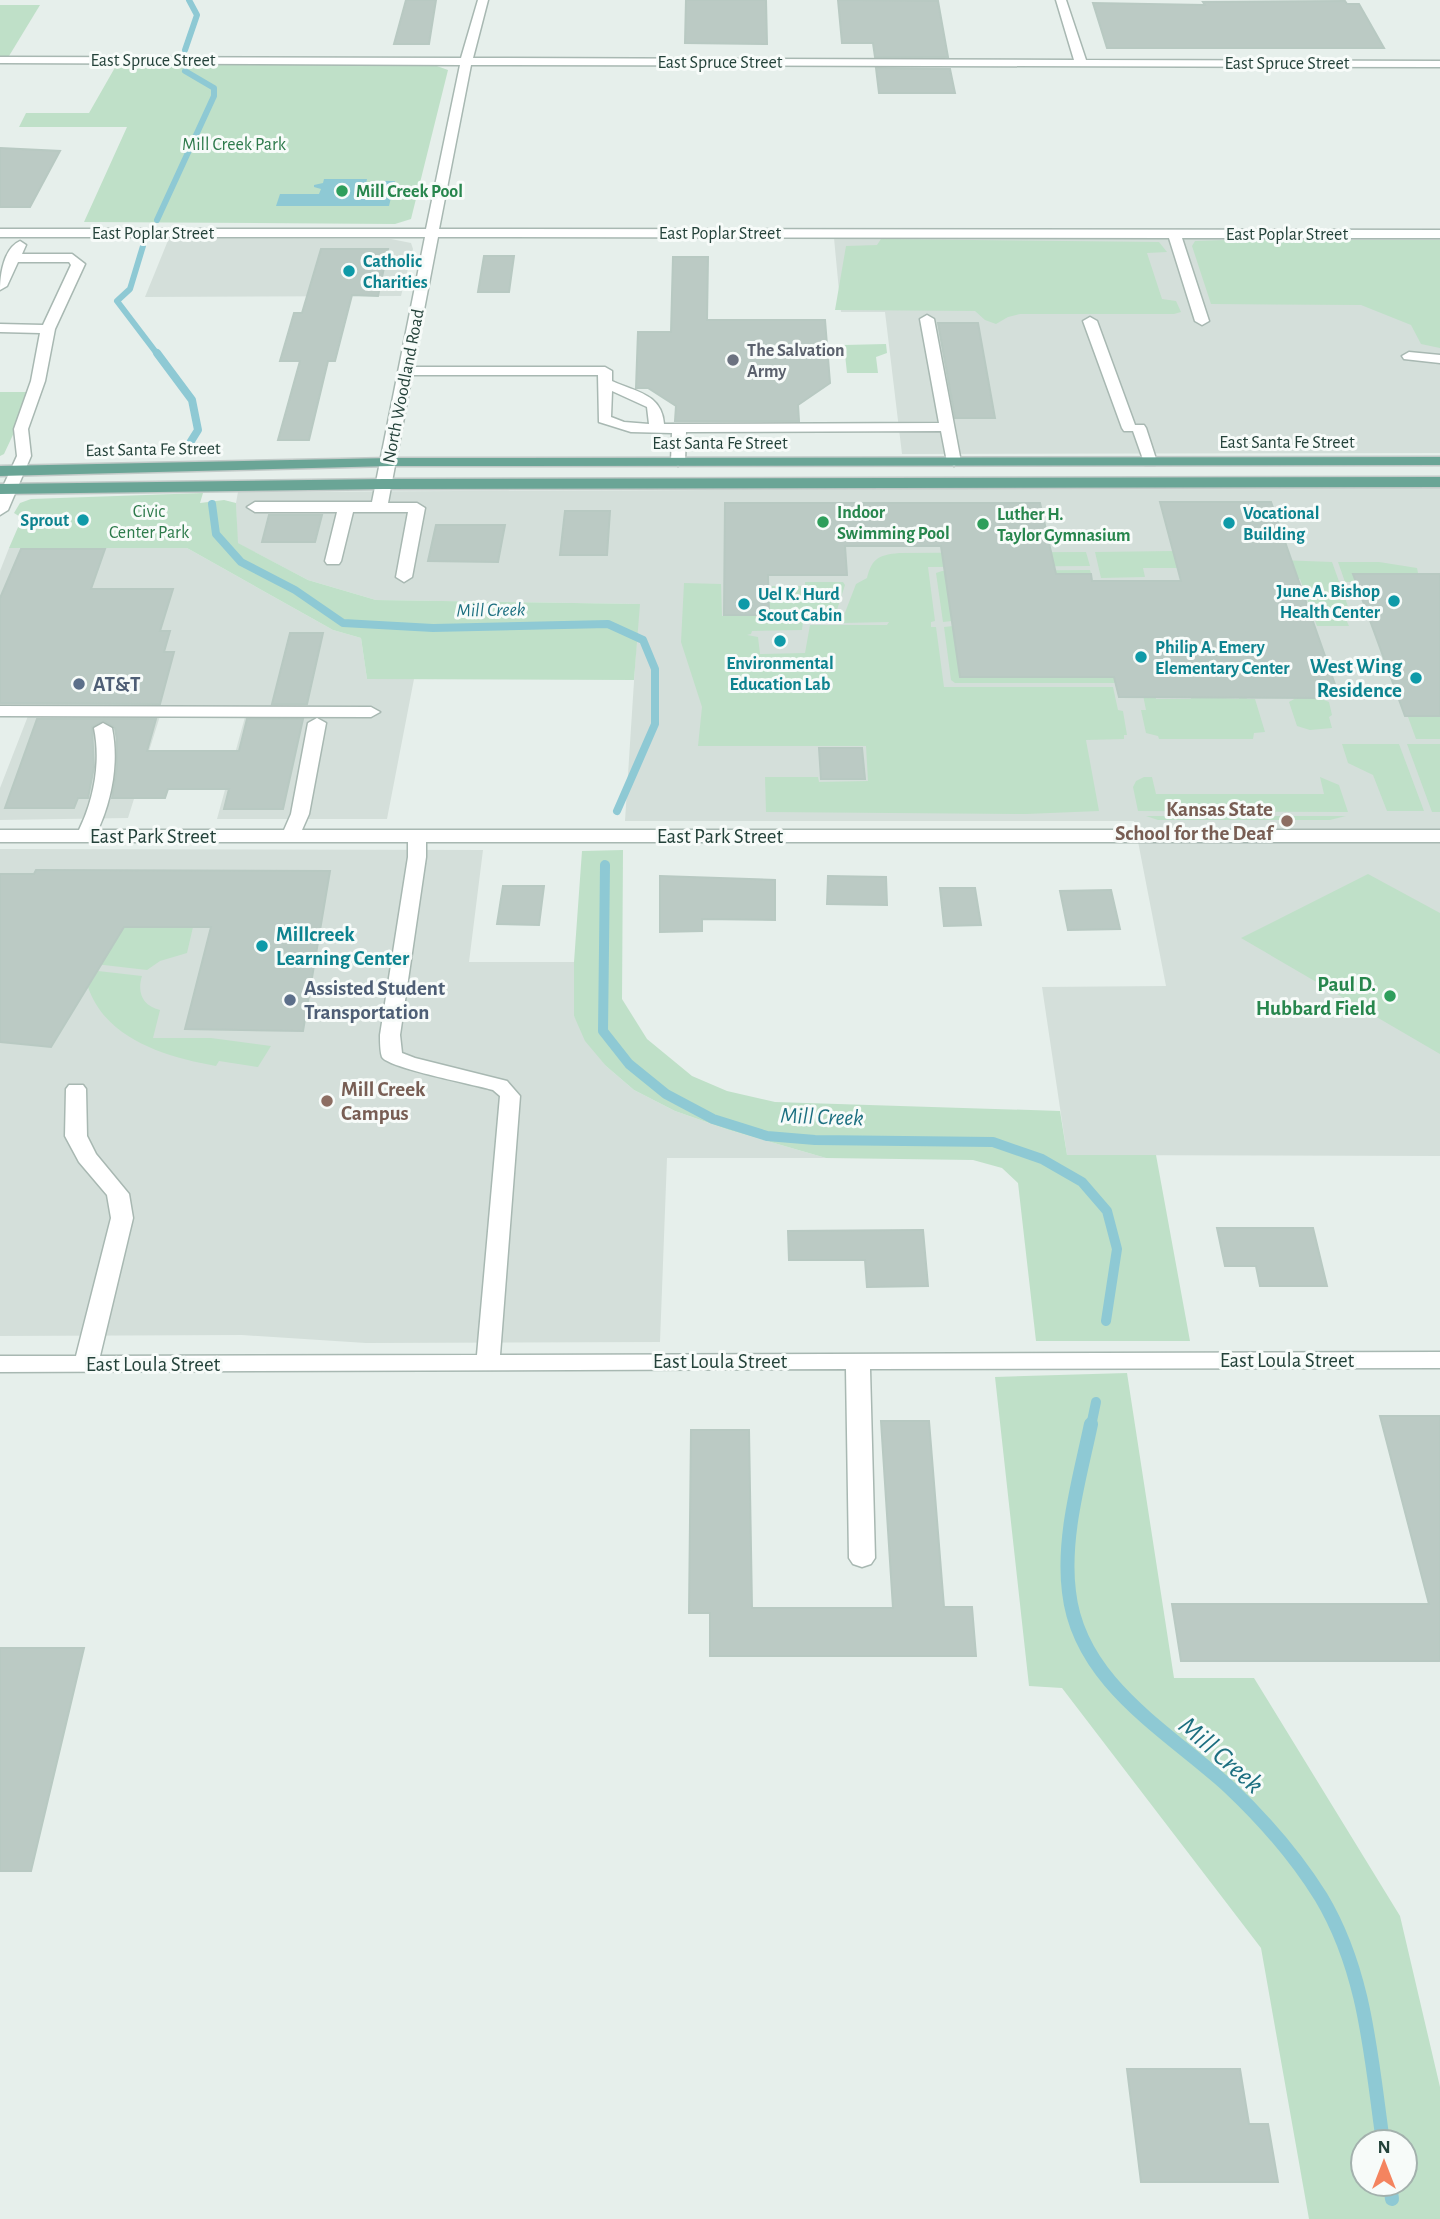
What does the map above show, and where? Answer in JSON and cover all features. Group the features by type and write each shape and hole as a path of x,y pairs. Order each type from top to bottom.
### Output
{"main road":[{"name":"East Santa Fe Street","path":"0,471 390,463 1440,461"},
{"path":"678,462 678,484"},
{"name":"East Santa Fe Street","path":"5,489 383,484 1440,482"}],"street":[{"name":"North Woodland Road","path":"379,507 390,463 466,61 483,0"},
{"path":"1061,0 1081,63"},
{"name":"East Spruce Street","path":"0,60 1440,64"},
{"name":"East Poplar Street","path":"0,233 1440,234"},
{"path":"0,286 24,233"},
{"path":"1174,234 1202,321"},
{"path":"0,510 5,489 24,456 21,429 38,381 48,329 78,264 72,258 13,258"},
{"path":"927,318 954,462"},
{"path":"1090,321 1150,461"},
{"path":"0,328 48,329"},
{"path":"1409,356 1440,359"},
{"path":"406,371 605,371 604,419 611,424 634,428 947,427"},
{"path":"605,383 652,404 656,410 657,428"},
{"path":"678,462 679,428"},
{"path":"255,508 416,508 404,577"},
{"path":"332,561 346,508"},
{"path":"0,711 370,712"},
{"path":"291,836 300,814 317,723"},
{"path":"86,836 97,814 109,747 103,728"},
{"name":"East Park Street","path":"0,836 1440,836"},
{"path":"417,836 417,857 390,1035 392,1056 408,1063 500,1085 510,1096 488,1362"},
{"path":"76,1089 76,1136 87,1157 118,1194 122,1218 86,1364"},
{"name":"East Loula Street","path":"0,1364 1440,1360"},
{"path":"858,1361 862,1558"}],"shaded area":[{"path":"169,238 391,239 411,243 413,249 401,296 145,297"},
{"path":"834,238 1440,239 1440,453 902,454 885,312 841,312"},
{"name":"Kansas State School for the Deaf","path":"1440,487 1440,1156 1067,1155 1042,987 1166,986 1134,821 625,821 639,604 376,600 308,580 237,543 238,492"},
{"path":"9,548 187,548 333,630 361,638 367,679 414,679 387,819 217,819 245,717 160,716 128,818 0,820 0,788 28,716 0,716 0,571"},
{"name":"Mill Creek Campus","path":"0,849 483,850 469,962 574,962 574,1016 606,1066 634,1090 675,1111 826,1158 667,1158 660,1342 366,1343 242,1335 0,1336"}],"green space":[{"path":"0,5 40,5 9,56 0,56"},
{"name":"Mill Creek Park","path":"117,64 434,65 448,70 411,219 395,224 84,222 127,127 19,127 26,113 89,113"},
{"path":"881,239 1159,242 1167,252 1147,253 1162,299 1176,301 1181,312 1020,314 996,324 985,320 975,311 835,310 846,246 877,245"},
{"path":"1440,240 1440,348 1421,344 1411,325 1361,305 1211,304 1192,246 1195,241"},
{"path":"886,344 887,353 876,357 878,373 847,373 844,345"},
{"path":"0,392 33,392 4,454 0,456"},
{"name":"Civic Center Park","path":"203,493 200,503 224,500 236,503 238,543 308,580 376,600 640,604 634,680 367,679 361,638 333,630 187,548 9,548 22,518 14,513 20,503 31,499"},
{"path":"1173,551 1215,554 1203,568 1143,568 1145,577 1101,578 1095,552"},
{"path":"1086,552 1090,566 928,567 935,621 931,622 931,627 936,627 944,687 1113,687 1118,710 1123,711 1127,735 1124,735 1124,739 1086,740 1099,811 1026,814 766,812 765,777 818,777 819,782 868,781 866,746 698,746 702,707 681,642 684,583 721,584 722,616 766,616 767,594 771,594 772,586 805,586 805,582 843,582 845,585 833,622 803,621 802,630 752,631 747,635 758,637 760,654 805,653 810,625 887,625 889,622 841,623 856,584 867,578 877,559 886,555"},
{"path":"1279,560 1332,562 1350,612 1343,613 1349,626 1317,626 1300,579 1286,578"},
{"path":"1338,562 1379,562 1417,568 1418,573 1354,573 1356,582 1345,582"},
{"path":"1090,570 1091,574 946,574 952,621 943,622 936,573"},
{"path":"953,626 961,677 1114,677 1115,683 955,683 951,680 944,627"},
{"path":"1143,695 1155,695 1156,699 1191,699 1191,696 1239,699 1238,696 1246,696 1247,699 1255,699 1265,732 1254,733 1253,739 1159,739 1158,736 1146,733 1141,710 1146,710"},
{"path":"1296,698 1319,698 1329,702 1332,728 1310,730 1297,726 1289,702"},
{"path":"1408,717 1440,717 1440,739 1416,739"},
{"path":"1342,744 1399,744 1424,811 1387,811 1373,775 1348,763"},
{"path":"1407,744 1440,744 1440,812 1432,812"},
{"path":"1152,777 1156,794 1324,794 1320,777 1339,785 1348,812 1138,811 1133,787 1136,781"},
{"path":"1146,816 1346,816 1330,820 1158,820"},
{"path":"623,850 622,999 647,1039 692,1076 727,1091 775,1102 1060,1111 1067,1155 1156,1155 1190,1341 1036,1341 1018,1183 1002,1168 973,1160 826,1158 675,1111 634,1090 606,1066 585,1041 574,1016 574,962 582,851"},
{"name":"Paul D. Hubbard Field","path":"1368,874 1440,913 1440,1054 1241,938"},
{"path":"120,927 193,927 187,953 160,961 147,970 95,964"},
{"path":"98,971 142,976 142,998 160,1010 153,1038 211,1038 271,1046 258,1067 219,1061 216,1066 178,1057 140,1043 123,1033 97,1005 88,987"},
{"path":"1127,1373 1174,1678 1254,1678 1400,1916 1440,2087 1440,2219 1309,2219 1261,1948 1062,1688 1029,1686 995,1377"}],"water":[{"name":"Mill Creek Pool","path":"324,179 367,179 363,199 368,198 372,181 395,181 389,206 276,206 280,194 319,194 321,189 314,185 323,183"}],"building":[{"path":"406,0 436,0 429,44 394,44"},
{"path":"686,0 766,0 767,44 685,43"},
{"path":"838,0 938,1 948,57 875,57 873,43 842,43"},
{"path":"1345,1 1347,4 1359,4 1384,48 1107,48 1093,3 1205,5 1203,2"},
{"path":"876,68 950,69 955,93 879,93"},
{"path":"0,148 60,151 30,207 0,207"},
{"path":"321,249 388,249 378,296 352,295 335,361 328,361 309,440 278,440 300,361 280,361 294,313 302,313"},
{"path":"484,256 514,256 509,292 478,292"},
{"name":"The Salvation Army","path":"673,257 708,257 707,320 825,320 830,383 798,405 799,421 675,421 676,406 648,388 636,388 638,332 671,332"},
{"path":"938,323 978,323 995,418 955,418"},
{"path":"1160,502 1271,502 1338,693 1318,693 1319,698 1119,697 1114,677 960,677 941,546 845,546 847,575 768,575 769,615 724,615 725,503 1040,503 1056,574 1091,574 1092,581 1181,581"},
{"path":"565,511 610,511 607,555 560,555"},
{"path":"269,515 322,515 315,542 262,542"},
{"path":"436,525 505,525 498,562 428,561"},
{"path":"21,549 105,549 91,589 173,589 160,631 170,631 164,652 174,652 160,704 0,703 0,598"},
{"path":"1353,574 1440,574 1440,716 1405,716"},
{"path":"290,633 323,633 307,704 272,704"},
{"path":"37,719 156,719 147,751 239,751 247,719 303,719 283,809 224,809 229,789 168,789 165,798 112,798 117,767 117,740 115,728 104,721 92,727 94,767 88,798 78,798 74,808 5,808"},
{"path":"819,748 862,748 865,779 821,779"},
{"name":"Millcreek Learning Center","path":"36,870 330,871 303,1031 185,1029 211,927 124,927 51,1047 0,1042 0,874 34,874"},
{"path":"660,876 775,880 775,920 702,919 702,931 660,932"},
{"path":"828,876 886,877 887,905 827,904"},
{"path":"503,886 544,886 539,925 497,924"},
{"path":"940,888 975,888 981,925 944,926"},
{"path":"1111,890 1120,929 1068,930 1060,891"},
{"path":"1217,1228 1313,1228 1327,1286 1260,1286 1256,1266 1225,1266"},
{"path":"923,1230 928,1286 867,1287 865,1260 789,1260 788,1231"},
{"path":"1380,1416 1440,1416 1440,1661 1181,1661 1172,1604 1429,1604"},
{"path":"881,1421 929,1421 944,1607 972,1607 976,1656 710,1656 710,1613 689,1613 691,1430 749,1430 752,1608 893,1608"},
{"path":"0,1648 84,1648 31,1871 0,1871"},
{"path":"1127,2069 1240,2069 1249,2124 1268,2124 1278,2182 1141,2182"}],"waterway":[{"name":"Mill Creek","path":"185,50 197,15 189,0"},
{"name":"Mill Creek","path":"157,220 214,96 214,88 185,71"},
{"name":"Mill Creek","path":"143,246 130,289 117,301 158,355"},
{"name":"Mill Creek","path":"157,353 192,400 198,430 188,446"},
{"name":"Mill Creek","path":"212,504 216,534 241,562 295,590 343,623 433,628 608,624 643,640 655,669 655,724 617,811"},
{"name":"Mill Creek","path":"605,865 603,1031 629,1064 666,1094 713,1119 767,1136 815,1140 993,1142 1042,1159 1082,1182 1107,1211 1117,1249 1106,1321"},
{"name":"Mill Creek","path":"1091,1426 1096,1402"},
{"name":"Mill Creek","path":"1091,1424 1073,1507 1068,1550 1069,1592 1076,1624 1090,1653 1108,1679 1154,1725 1205,1766 1255,1812 1290,1853 1321,1897 1348,1955 1357,1985 1370,2047 1381,2128"}],"place":[{"name":"Mill Creek Pool","path":"342,191"},
{"name":"Catholic Charities","path":"349,271"},
{"name":"The Salvation Army","path":"733,360"},
{"name":"Sprout","path":"83,520"},
{"name":"Indoor Swimming Pool","path":"823,522"},
{"name":"Vocational Building","path":"1229,523"},
{"name":"Luther H. Taylor Gymnasium","path":"983,524"},
{"name":"June A. Bishop Health Center","path":"1394,601"},
{"name":"Uel K. Hurd Scout Cabin","path":"744,604"},
{"name":"Environmental Education Lab","path":"780,641"},
{"name":"Philip A. Emery Elementary Center","path":"1141,657"},
{"name":"West Wing Residence","path":"1416,678"},
{"name":"AT&T","path":"79,684"},
{"name":"Kansas State School for the Deaf","path":"1287,821"},
{"name":"Millcreek Learning Center","path":"262,946"},
{"name":"Paul D. Hubbard Field","path":"1390,996"},
{"name":"Assisted Student Transportation","path":"290,1000"},
{"name":"Mill Creek Campus","path":"327,1101"}]}
